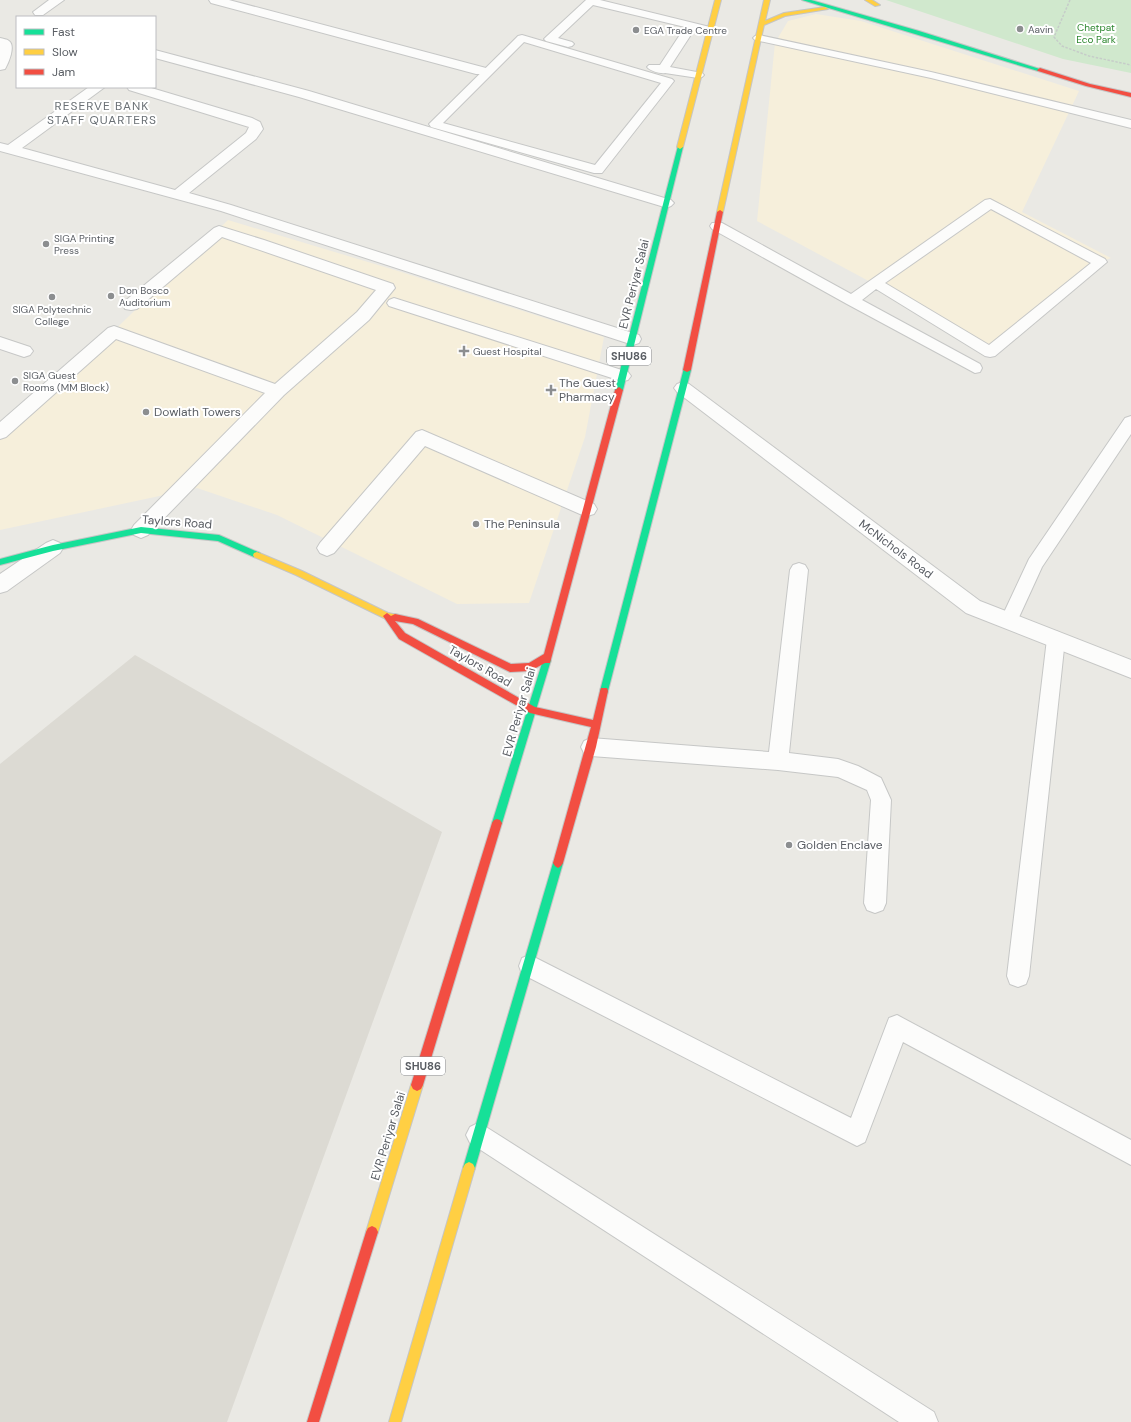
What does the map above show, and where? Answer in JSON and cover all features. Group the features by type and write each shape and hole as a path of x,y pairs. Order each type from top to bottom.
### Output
{"main road":[{"name":"EVR Periyar Salai","path":"313,1422 533,710 624,376 698,74 718,0"},
{"path":"395,1422 478,1135 530,966 591,747 595,724 683,388 767,0"},
{"path":"805,0 917,32 1088,85 1131,95"},
{"path":"860,0 880,6 868,0"},
{"path":"762,24 772,18 784,14 834,8"},
{"name":"Taylors Road","path":"0,562 53,548 141,530 219,538 299,573 386,616 415,621 510,668 523,670 534,666 547,657"},
{"name":"Taylors Road","path":"386,616 402,636 533,710 595,724"}],"street":[{"path":"39,12 58,0"},
{"path":"215,0 481,71"},
{"path":"0,66 4,58 7,44"},
{"path":"156,54 304,94 666,203"},
{"path":"5,148 96,88"},
{"path":"137,88 247,120 255,125 256,129 251,136 178,195"},
{"path":"5,148 226,208 633,339"},
{"path":"131,305 219,230 387,288 363,316 278,391 141,530"},
{"path":"0,432 114,332 278,391"},
{"path":"0,343 24,351"},
{"name":"McNichols Road","path":"683,388 973,607 1131,669"},
{"path":"327,548 422,437 587,509"},
{"path":"0,585 53,548"}],"lane":[{"path":"698,74 662,70 550,39 591,1 710,30"},
{"path":"662,70 692,25"},
{"path":"668,80 598,170 436,124 522,38 696,87"},
{"path":"759,38 931,75 1131,124"},
{"path":"852,301 876,283 990,203 1100,262 990,352 876,283"},
{"path":"717,226 975,368"},
{"path":"394,303 624,376"},
{"path":"1009,621 1035,564 1131,422"},
{"path":"778,761 799,570"},
{"path":"1018,976 1056,640"},
{"path":"591,747 778,761 838,768 851,772 874,784 881,800 874,903"},
{"path":"530,966 857,1134 897,1026 1131,1153"},
{"path":"478,1135 924,1422"}],"path":[{"path":"1070,0 1054,36 1062,46 1089,56 1131,65"}],"shaded area":[{"path":"816,14 861,21 1079,91 1022,212 1111,258 1100,262 997,350 757,221 775,43 788,21"},
{"path":"228,220 398,271 604,337 585,437 529,603 457,604 277,515 197,488 0,530 0,436 60,383"},
{"path":"135,655 442,832 227,1422 0,1422 0,764"}],"green space":[{"name":"Chetpat Eco Park","path":"886,0 1131,0 1131,73 1063,59"}],"traffic: fast":[{"path":"805,0 917,32 1040,70"},
{"path":"619,390 680,147"},
{"path":"604,691 687,370"},
{"path":"0,562 53,548 141,530 219,538 257,555"},
{"path":"497,823 547,660"},
{"path":"469,1168 558,863"}],"traffic: slow":[{"path":"680,147 718,0"},
{"path":"720,212 767,0"},
{"path":"868,0 877,5"},
{"path":"762,24 784,15 825,9"},
{"path":"257,555 299,573 387,616 395,617"},
{"path":"372,1232 417,1085"},
{"path":"395,1422 469,1168"}],"traffic: jam":[{"path":"1040,70 1088,85 1131,95"},
{"path":"687,370 720,212"},
{"path":"547,660 619,390"},
{"path":"387,616 402,636 533,710 595,724"},
{"path":"395,617 415,621 510,668 530,667 547,657"},
{"path":"558,863 591,747 604,691"},
{"path":"417,1085 497,823"},
{"path":"313,1422 372,1232"}],"place":[{"name":"Aavin","path":"1020,29"},
{"name":"EGA Trade Centre","path":"636,30"},
{"name":"SIGA Printing Press","path":"46,244"},
{"name":"Don Bosco Auditorium","path":"111,296"},
{"name":"SIGA Polytechnic College","path":"52,297"},
{"name":"Guest Hospital","path":"464,351"},
{"name":"SIGA Guest Rooms (MM Block)","path":"15,381"},
{"name":"The Guest Pharmacy","path":"551,390"},
{"name":"Dowlath Towers","path":"146,412"},
{"name":"The Peninsula","path":"476,524"},
{"name":"Golden Enclave","path":"789,845"}],"district":[{"name":"RESERVE BANK STAFF QUARTERS","path":"102,113"}]}
